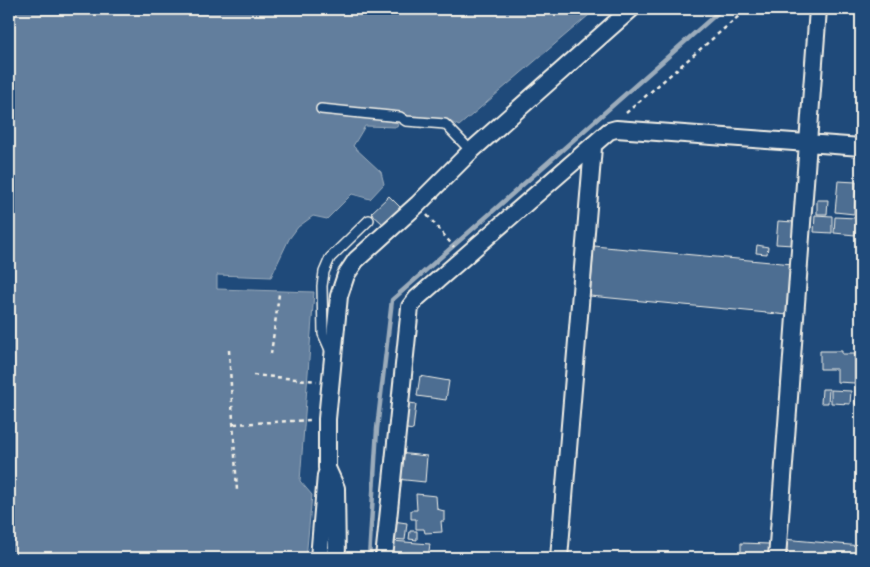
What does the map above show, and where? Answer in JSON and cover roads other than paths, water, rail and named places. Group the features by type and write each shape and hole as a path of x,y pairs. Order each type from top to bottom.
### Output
{"street":[{"path":"319,558 327,468 328,400 332,356 339,296 346,275 356,260 418,204 471,151 631,9"},
{"path":"777,558 818,9"},
{"path":"384,558 410,308 417,298 513,212 609,132 616,129 861,147"},
{"path":"559,558 593,147"},
{"path":"327,468 336,488 337,558"}],"lane":[{"path":"321,109 400,117 406,121 445,124 471,151"},
{"path":"332,356 323,334 322,286 324,272 330,258 369,220"}],"water":[{"path":"9,9 596,9 459,126 445,119 400,116 397,127 365,126 353,146 381,172 384,184 370,199 352,194 327,219 313,216 298,227 289,239 271,277 217,275 217,289 314,292 300,481 312,495 306,558 9,558"}],"waterway":[{"path":"369,558 377,429 392,300 722,9"}]}
